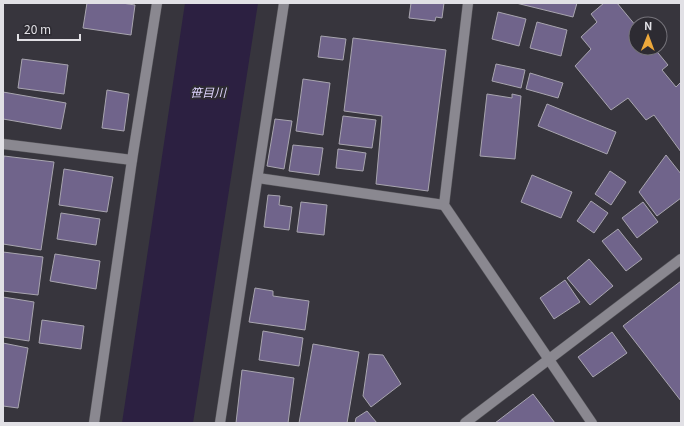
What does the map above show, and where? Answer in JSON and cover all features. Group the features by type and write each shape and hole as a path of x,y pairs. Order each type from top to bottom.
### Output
{"street":[{"path":"94,423 132,160 157,3"},
{"path":"220,423 284,3"},
{"path":"468,3 444,206 592,423"},
{"path":"3,144 132,160"},
{"path":"258,178 444,206"},
{"path":"465,423 550,360 681,259"}],"water":[{"name":"笹目川","path":"185,3 258,3 193,423 122,423"}],"building":[{"path":"87,3 122,3 135,5 131,35 83,28"},
{"path":"411,3 444,3 442,18 436,17 435,21 409,18"},
{"path":"516,3 577,3 573,17"},
{"path":"604,3 617,3 628,16 628,56 661,56 668,65 662,70 676,87 681,82 681,152 654,115 646,120 628,98 611,110 575,66 591,49 581,37 597,22 591,14"},
{"path":"498,12 526,19 519,46 492,39"},
{"path":"537,22 567,30 561,56 530,48"},
{"path":"321,36 346,39 343,60 318,57"},
{"path":"353,38 446,50 428,191 376,184 382,116 344,111"},
{"path":"22,59 68,65 64,94 18,88"},
{"path":"496,64 525,70 521,88 492,81"},
{"path":"530,73 563,83 558,98 526,89"},
{"path":"303,79 330,83 323,135 296,131"},
{"path":"107,90 129,94 124,131 102,128"},
{"path":"3,92 66,103 61,129 3,119"},
{"path":"487,94 512,98 512,94 521,96 515,159 480,156"},
{"path":"547,104 616,132 607,154 538,126"},
{"path":"343,116 376,120 372,148 339,144"},
{"path":"275,119 292,121 284,169 267,166"},
{"path":"293,145 323,148 319,175 289,171"},
{"path":"338,149 366,153 363,171 336,168"},
{"path":"666,155 681,174 681,198 657,216 639,192"},
{"path":"4,156 54,162 41,250 3,244"},
{"path":"64,169 113,177 107,212 59,205"},
{"path":"610,171 626,182 611,205 595,194"},
{"path":"532,175 572,192 561,218 521,202"},
{"path":"268,195 280,196 279,205 292,207 289,230 264,227"},
{"path":"591,201 608,213 594,233 577,221"},
{"path":"301,202 327,205 324,235 297,232"},
{"path":"643,202 658,222 637,238 622,218"},
{"path":"61,213 100,219 96,245 57,239"},
{"path":"618,229 642,259 626,271 602,241"},
{"path":"3,252 43,257 38,295 3,291"},
{"path":"55,254 100,261 96,289 50,281"},
{"path":"589,259 613,286 590,305 567,278"},
{"path":"565,280 580,302 554,319 540,298"},
{"path":"681,281 681,401 623,326"},
{"path":"255,288 273,291 273,296 309,301 305,330 249,322"},
{"path":"3,297 34,302 29,341 3,337"},
{"path":"42,320 84,326 81,349 39,343"},
{"path":"263,331 303,338 299,366 259,360"},
{"path":"612,332 627,353 593,377 578,357"},
{"path":"3,343 28,348 18,408 3,406"},
{"path":"313,344 359,352 347,423 299,423"},
{"path":"369,354 383,355 401,384 371,407 363,396"},
{"path":"242,370 294,378 288,423 236,423"},
{"path":"533,394 555,423 495,423"},
{"path":"367,411 377,423 355,423 356,418"}]}
